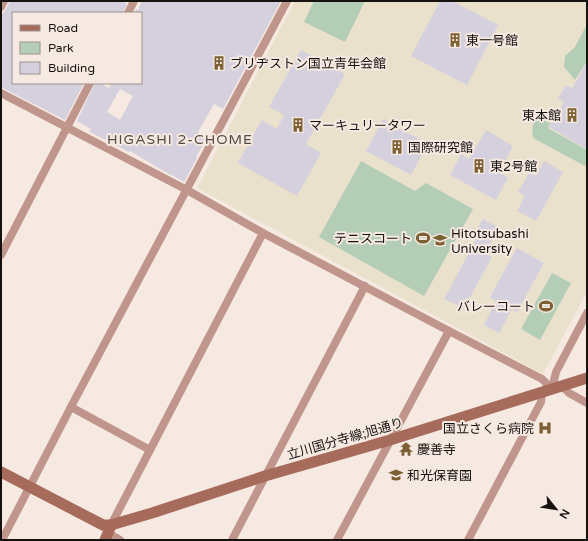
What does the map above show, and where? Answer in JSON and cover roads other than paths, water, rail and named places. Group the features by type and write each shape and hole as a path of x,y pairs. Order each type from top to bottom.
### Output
{"main road":[{"name":"立川国分寺線;旭通り","path":"108,533 152,514 265,476 390,440 587,378"},
{"path":"1,472 103,525 108,533"}],"street":[{"path":"1,7 4,1"},
{"path":"128,12 134,1"},
{"path":"2,540 287,1"},
{"path":"1,255 89,84"},
{"path":"1,93 187,190 263,233 542,379 552,389 569,393 587,402"},
{"path":"120,540 108,533 263,233"},
{"path":"232,540 365,286"},
{"path":"468,540 542,402 552,389 556,372 587,313"},
{"path":"337,540 449,331"},
{"path":"71,407 150,450"}],"place":[{"name":"東一号館","path":"455,40"},
{"name":"ブリヂストン国立青年会館","path":"219,63"},
{"name":"東本館","path":"572,115"},
{"name":"マーキュリータワー","path":"298,125"},
{"name":"国際研究館","path":"397,147"},
{"name":"東2号館","path":"479,166"},
{"name":"テニスコート","path":"423,238"},
{"name":"Hitotsubashi University","path":"440,240"},
{"name":"バレーコート","path":"546,306"},
{"name":"国立さくら病院","path":"545,428"},
{"name":"慶善寺","path":"406,449"},
{"name":"和光保育園","path":"396,475"}],"district":[{"name":"HIGASHI 2-CHOME","path":"180,139"}]}
